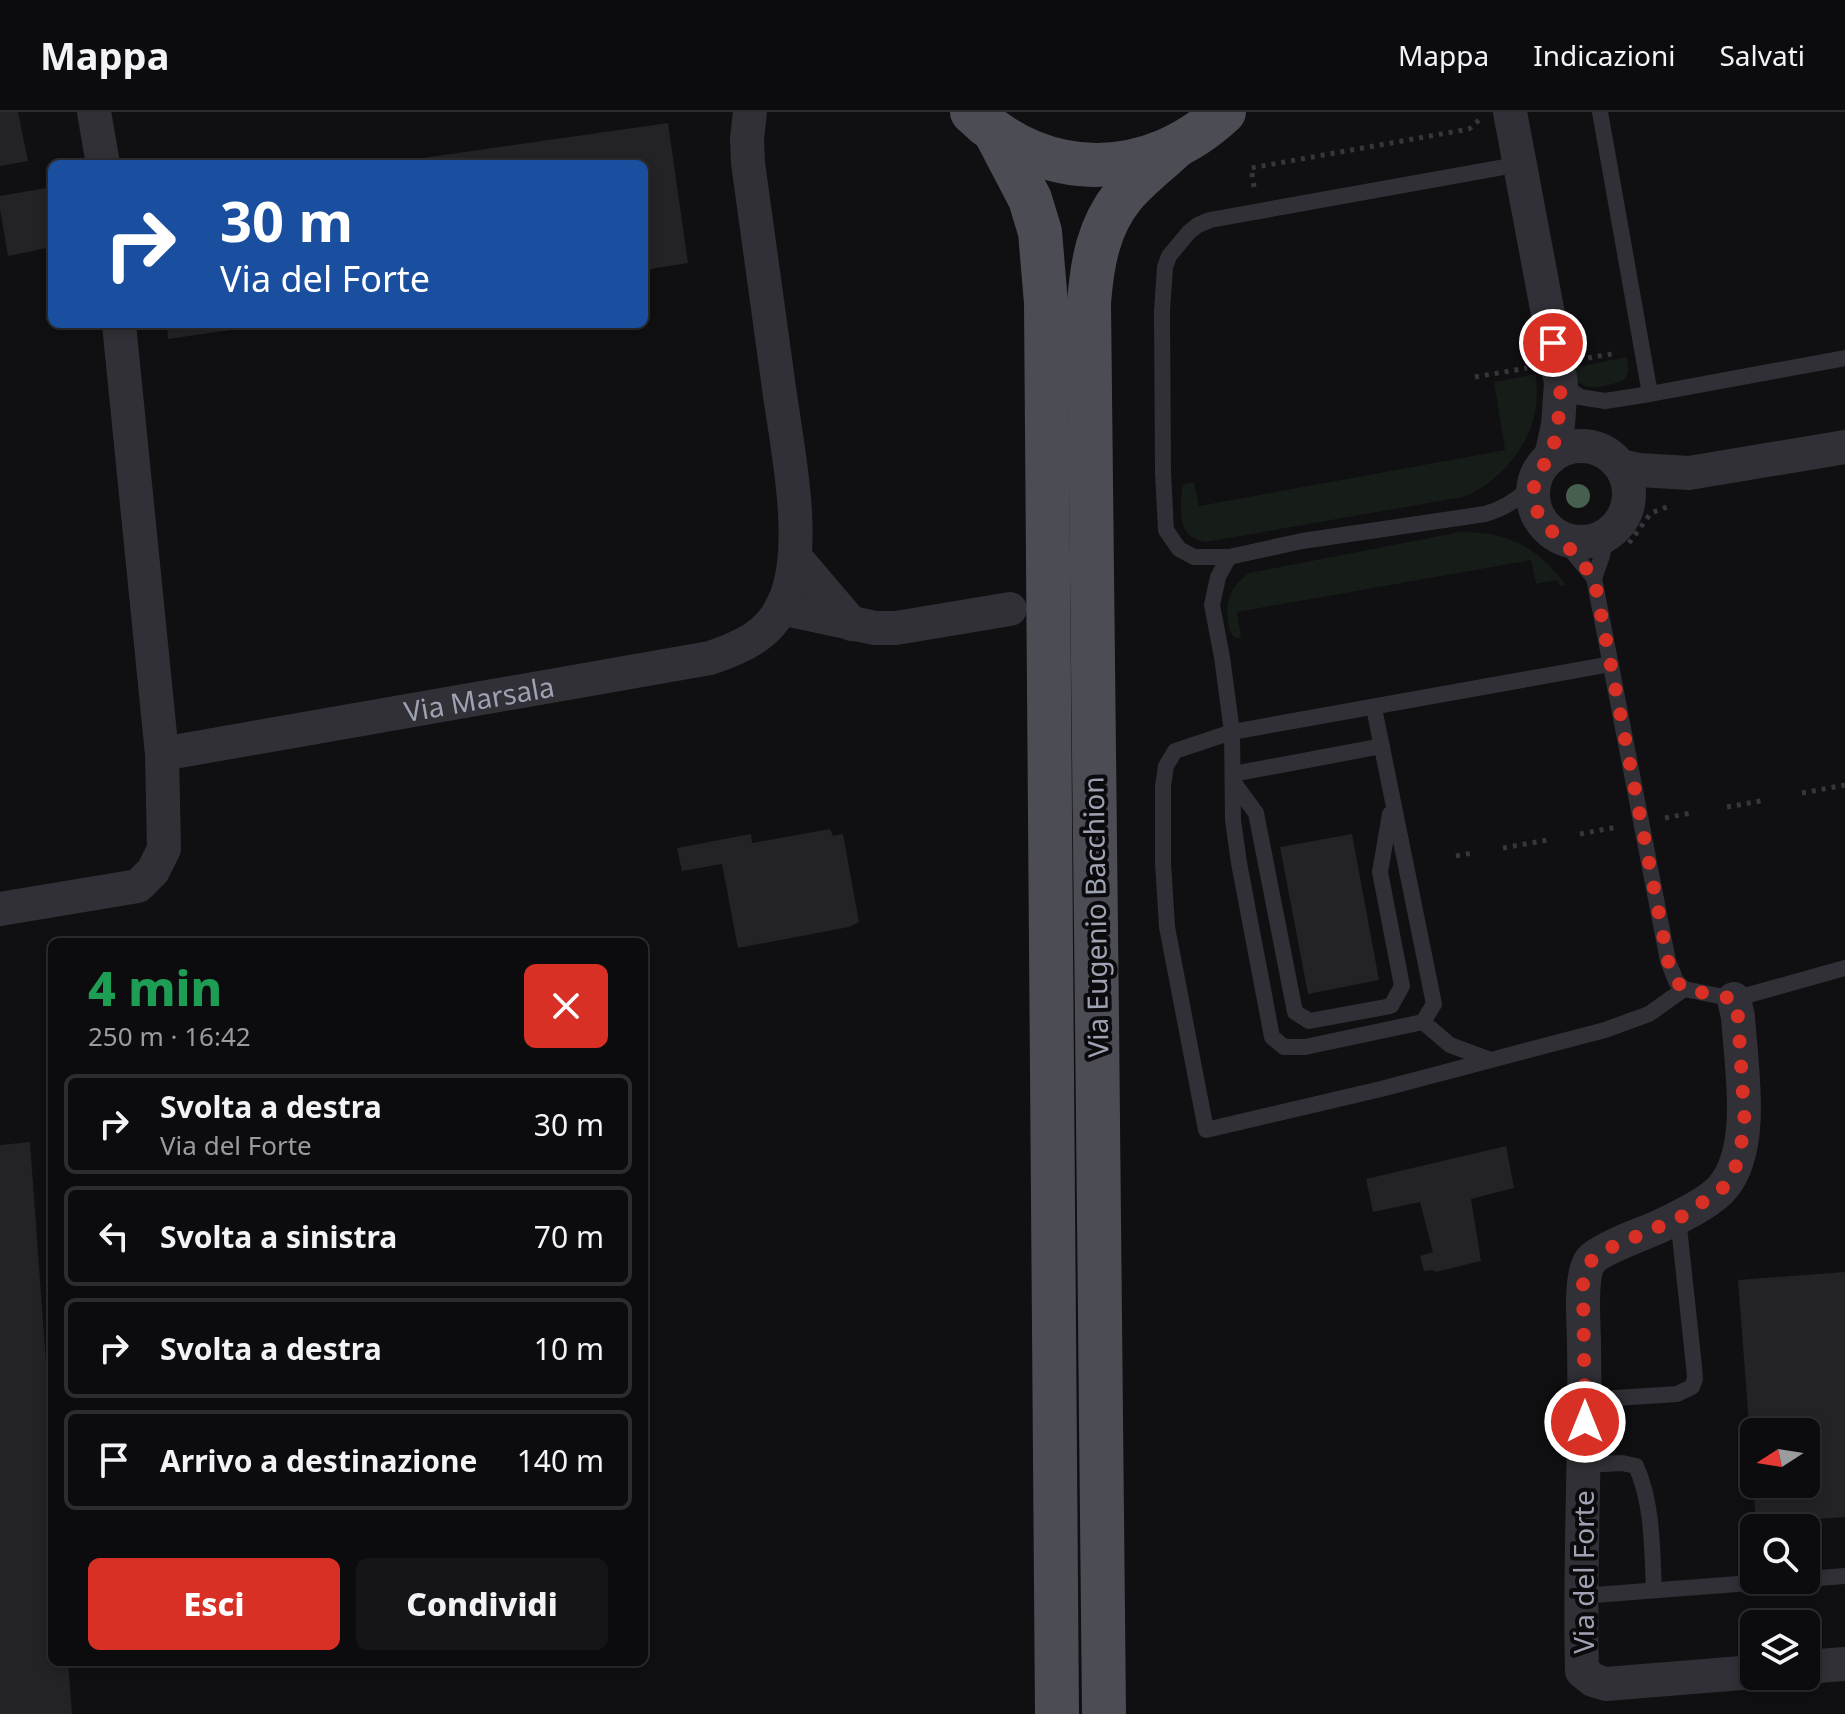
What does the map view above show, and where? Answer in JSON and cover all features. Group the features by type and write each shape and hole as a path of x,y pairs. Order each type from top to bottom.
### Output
{"main road":[{"path":"983,122 1013,143 1051,159 1092,165 1133,161 1174,148 1202,131 1224,112"},
{"name":"Via Eugenio Bacchion","path":"983,122 1030,199 1040,232 1046,303 1057,1714"},
{"name":"Via Eugenio Bacchion","path":"1104,1714 1090,282 1092,262 1109,216 1124,194 1174,148"}],"street":[{"path":"94,112 102,160"},
{"name":"Via Marsala","path":"162,754 710,658 737,650 767,629 787,595 795,557 796,531 791,473 748,163 750,112"},
{"path":"1507,114 1521,164 1548,375 1558,425 1534,499 1538,514 1547,528 1560,537 1575,542 1591,541 1619,531 1646,497 1689,473"},
{"path":"0,909 138,886 153,871 164,849 162,754 119,328"},
{"path":"1543,470 1564,449 1580,446 1595,448 1609,455 1621,466 1628,480 1629,496 1619,531"},
{"path":"1621,466 1689,473 1845,447"},
{"path":"795,557 852,624"},
{"path":"781,608 875,628 896,628 1010,609"},
{"name":"Via del Forte","path":"1734,999 1738,1017 1745,1127 1735,1169 1722,1189 1678,1218 1612,1247 1591,1261 1583,1284 1585,1400 1581,1596 1582,1671 1593,1680 1606,1684 1740,1673"},
{"path":"1820,1666 1845,1664"}],"lane":[{"path":"1600,112 1650,394"},
{"path":"1521,164 1210,220 1198,225 1175,247 1165,267 1162,311 1166,530 1179,549 1187,554 1194,557 1229,557 1302,541 1485,514 1517,500 1543,470"},
{"path":"1548,375 1580,397 1605,401 1845,358"},
{"path":"1594,578 1602,556 1619,531"},
{"path":"1560,537 1594,578 1668,961 1676,981 1684,989 1734,999 1845,968"},
{"path":"1229,557 1218,577 1212,605 1232,732 1233,820 1272,1037 1284,1047 1305,1047 1423,1022 1434,1004 1374,708"},
{"path":"1611,664 1232,732 1175,751 1166,766 1163,786 1167,927 1206,1130 1381,1089 1605,1030 1649,1014 1684,989"},
{"path":"1234,778 1382,746"},
{"path":"1234,778 1256,813 1295,1012 1309,1021 1391,1006 1402,986 1380,872 1392,804"},
{"path":"1423,1022 1450,1045 1488,1059"},
{"path":"1585,1400 1677,1394 1692,1387 1694,1366 1678,1218"},
{"path":"1584,1465 1622,1463 1636,1466 1649,1509 1654,1590"},
{"path":"1820,1578 1845,1576"},
{"path":"1581,1596 1740,1584"}],"path":[{"path":"1254,190 1251,168 1469,129 1482,117 1507,114"},
{"path":"1587,358 1626,351"},
{"path":"1475,377 1548,375"},
{"path":"1619,531 1635,537 1651,513 1671,506"},
{"path":"1802,793 1845,785"},
{"path":"1727,807 1766,800"},
{"path":"1656,820 1691,813"},
{"path":"1580,834 1617,827"},
{"path":"1503,848 1548,840"},
{"path":"1456,856 1472,853"}],"shaded area":[{"path":"1627,357 1626,377 1608,385 1585,386 1572,368"},
{"path":"1536,374 1535,412 1526,439 1499,474 1463,497 1206,542 1189,534 1182,521 1182,485 1194,482 1199,506 1505,450 1494,382"},
{"path":"1460,532 1507,538 1520,544 1533,551 1566,585 1560,586 1557,580 1536,584 1531,560 1237,612 1241,638 1235,638 1230,632 1229,599 1238,582 1249,573"}],"building":[{"path":"0,112 18,112 28,161 0,166"},
{"path":"668,123 688,263 648,269 648,160 409,160"},
{"path":"48,188 48,248 8,256 0,196"},
{"path":"167,328 245,328 168,339"},
{"path":"830,829 833,836 843,834 859,922 849,927 738,948 722,864 682,871 677,848 751,834 752,843"},
{"path":"1352,834 1379,980 1308,994 1280,847"},
{"path":"30,1142 48,1390 48,1666 68,1666 72,1714 0,1714 0,1145"},
{"path":"1506,1146 1514,1188 1471,1199 1481,1261 1435,1272 1424,1271 1420,1256 1433,1252 1420,1202 1373,1212 1366,1179"},
{"path":"1845,1272 1845,1517 1820,1519 1820,1514 1755,1514 1754,1498 1820,1498 1820,1418 1748,1418 1738,1280"}],"route":[{"path":"1553,343 1561,383 1558,425 1551,457 1540,469 1534,484 1534,499 1538,514 1547,528 1560,537 1594,578 1668,961 1676,981 1684,989 1734,999 1738,1017 1745,1127 1735,1169 1722,1189 1681,1217 1612,1247 1591,1261 1583,1284 1585,1422"}]}
